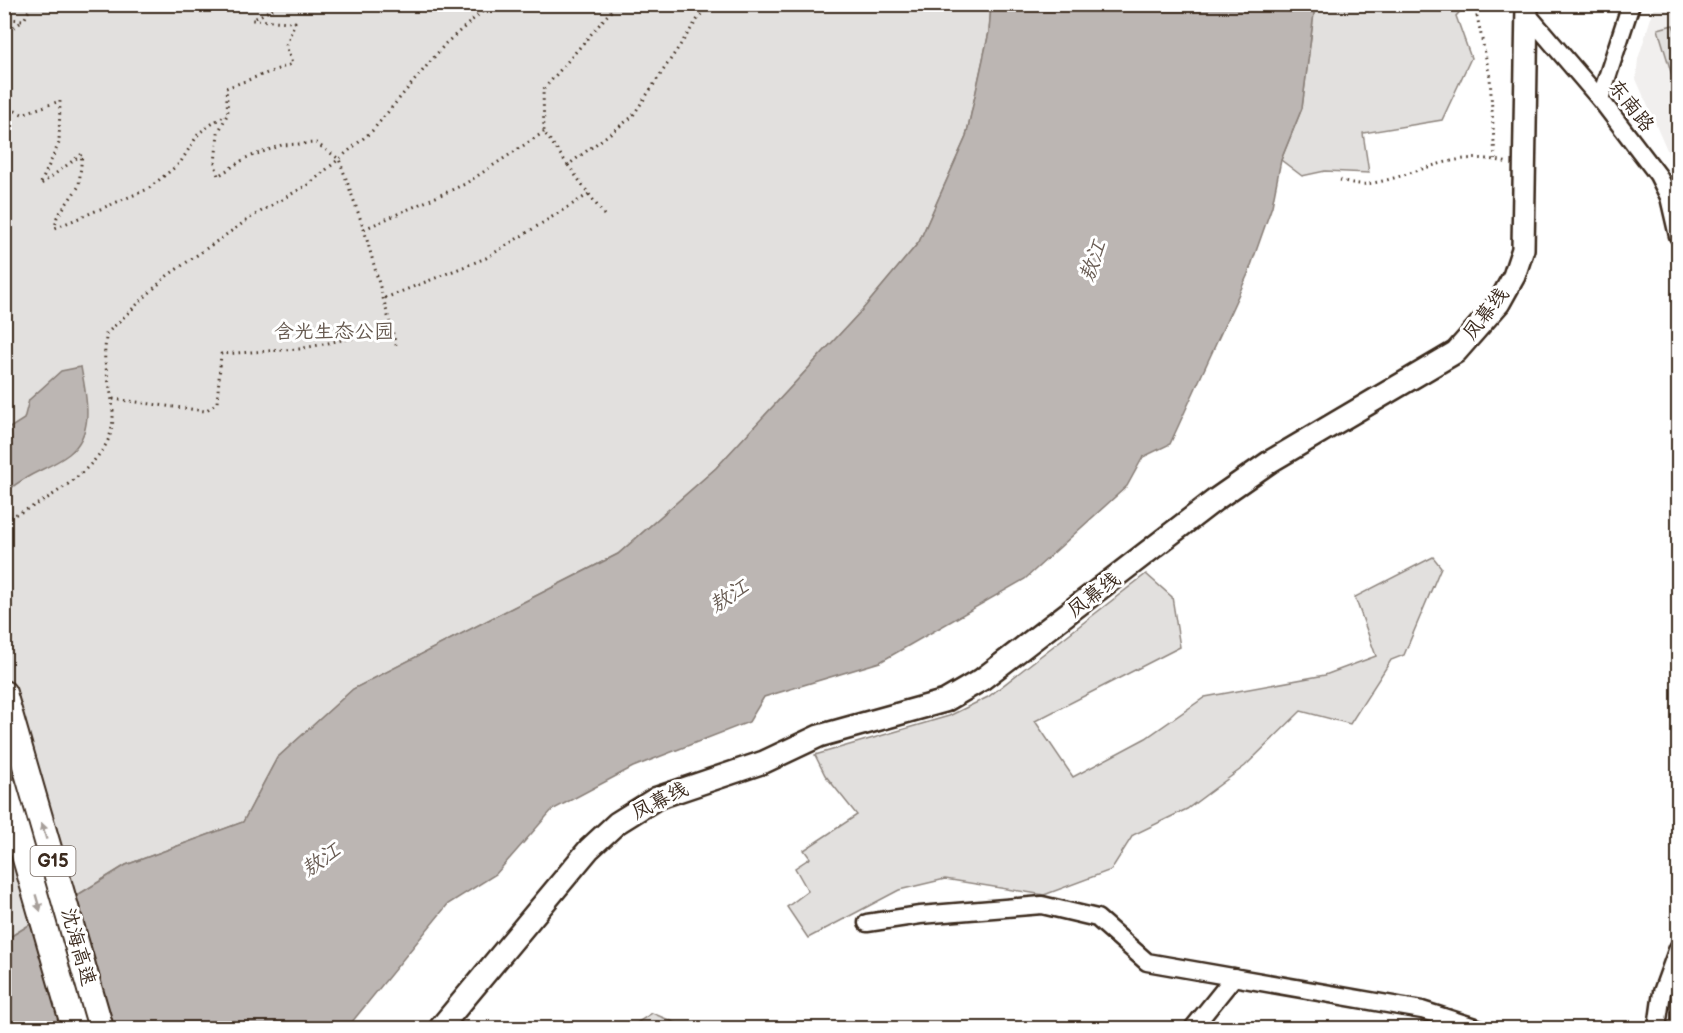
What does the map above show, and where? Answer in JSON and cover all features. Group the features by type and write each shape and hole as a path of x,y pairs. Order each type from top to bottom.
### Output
{"highway":[{"name":"沈海高速","path":"4,693 101,1029"},
{"name":"沈海高速","path":"4,786 74,1029"}],"main road":[{"name":"凤幕线","path":"440,1029 589,849 617,823 657,798 764,762 819,736 945,701 981,680 1215,500 1271,461 1456,352 1504,294 1514,276 1523,249 1528,10"}],"street":[{"path":"1600,99 1631,4"},
{"name":"东南路","path":"1528,10 1663,182 1678,236"},
{"path":"867,924 920,915 1042,905 1097,918 1147,962 1422,1010 1478,1029"},
{"path":"1657,1029 1662,992 1678,948"},
{"path":"1193,1029 1234,977"}],"path":[{"path":"4,34 24,20 32,4"},
{"path":"266,4 278,6 252,20 296,22 286,45 292,64 226,88 228,113 218,133 215,163 218,176 246,158 282,145 316,143 339,159 364,229 396,345"},
{"path":"4,518 18,515 56,494 88,468 110,435 112,399 105,360 106,334 167,276 253,216 309,184 372,131 446,44 491,4"},
{"path":"604,215 544,132 543,90 617,4"},
{"path":"568,165 632,117 701,14 690,4"},
{"path":"1480,4 1477,16 1490,77 1495,159"},
{"path":"4,9 7,19 24,20"},
{"path":"4,106 22,114 60,101 59,143 40,185 82,154 79,186 57,217 55,228 148,189 180,163 199,133 228,113"},
{"path":"364,229 465,184 544,132"},
{"path":"1340,180 1365,185 1442,161 1495,159 1512,164 1525,172"},
{"path":"384,298 486,258 589,194"},
{"path":"112,399 206,411 217,403 221,354 299,349 390,330"}],"shaded area":[{"path":"1655,5 1678,5 1678,175 1636,79 1638,59"}],"green space":[{"name":"含光生态公园","path":"5,5 991,5 989,32 966,137 919,242 863,309 716,468 618,554 353,689 277,758 243,822 126,865 5,940"},
{"path":"1315,5 1466,5 1456,16 1471,58 1442,120 1363,133 1369,173 1325,171 1302,176 1281,160 1302,108"},
{"path":"1673,25 1678,37 1678,95 1658,29"},
{"path":"1433,557 1441,567 1404,655 1391,660 1350,724 1301,711 1245,766 1187,809 1133,835 1111,870 1044,895 945,879 899,890 808,938 787,907 808,891 795,868 810,858 804,850 857,815 825,775 815,755 949,716 988,697 1146,574 1172,597 1180,647 1035,721 1073,777 1146,738 1205,697 1325,675 1376,656 1355,597"},
{"path":"652,1013 688,1028 629,1028"}],"water":[{"name":"敖江","path":"991,5 1315,5 1302,108 1281,160 1272,206 1248,274 1170,444 1143,457 1127,486 1025,579 880,662 764,697 749,722 633,767 552,810 496,874 448,904 347,1028 5,1028 5,940 126,865 243,822 277,758 353,689 618,554 716,468 863,309 919,242 966,137 989,32"},
{"path":"81,367 87,413 83,435 77,445 62,459 10,489 5,488 5,431 24,419 29,400 61,371"}]}
